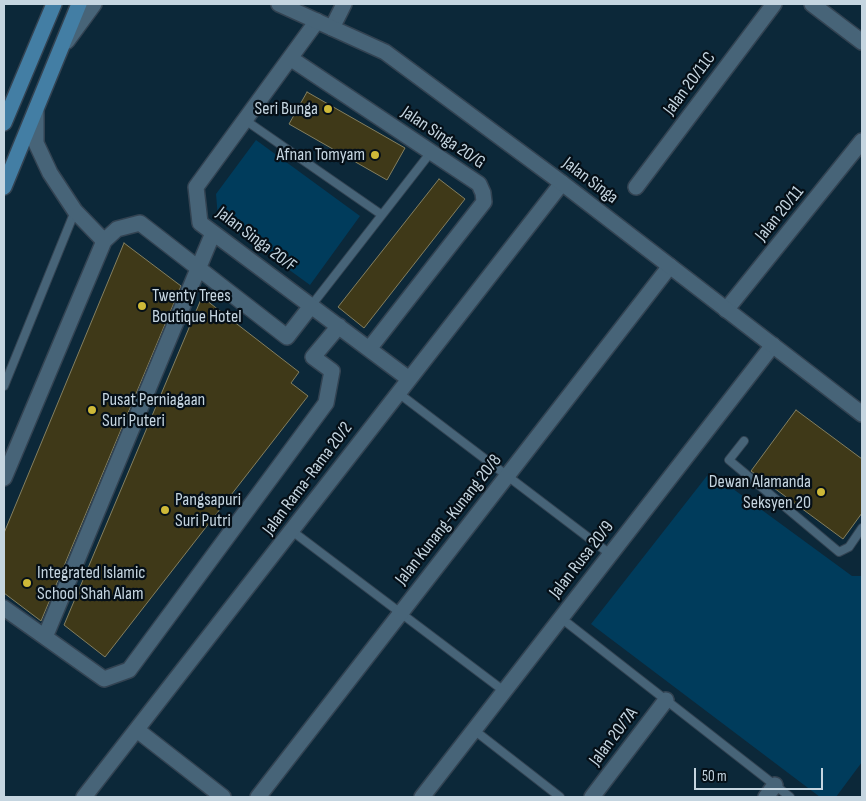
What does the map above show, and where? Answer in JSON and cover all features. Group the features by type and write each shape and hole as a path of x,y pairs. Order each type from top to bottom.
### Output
{"main road":[{"path":"4,123 54,4"},
{"path":"4,187 79,4"}],"street":[{"path":"57,54 94,4"},
{"name":"Jalan Singa","path":"279,4 385,52 562,183 862,414"},
{"path":"332,28 344,4"},
{"name":"Jalan 20/11C","path":"636,187 774,4"},
{"path":"812,4 862,42"},
{"name":"Jalan Singa 20/F","path":"317,21 196,187 200,223 409,379"},
{"name":"Jalan Singa 20/G","path":"290,58 479,184 484,193 484,202 369,349"},
{"path":"36,106 36,143 50,173 75,211 104,240"},
{"name":"Jalan 20/11","path":"726,310 862,141"},
{"name":"Jalan Rama-Rama 20/2","path":"84,797 562,183"},
{"path":"4,478 104,240 117,228 140,223 287,337 311,306"},
{"path":"45,637 213,233"},
{"name":"Jalan Kunang-Kunang 20/8","path":"258,797 670,266"},
{"path":"4,608 104,679 128,670 326,403 332,372 313,357 339,326"},
{"name":"Jalan Rusa 20/9","path":"422,797 773,345"},
{"name":"Jalan 20/7A","path":"592,797 666,700"},
{"path":"137,730 223,797"}],"lane":[{"path":"245,120 382,215"},
{"path":"311,306 431,152"},
{"path":"4,386 75,211"},
{"path":"398,392 610,554"},
{"path":"744,441 729,460 839,552 849,547 862,528"},
{"path":"292,531 504,692"},
{"path":"561,618 666,700 770,791 790,797"},
{"path":"474,730 560,797"}],"shaded area":[{"path":"256,140 360,216 310,285 218,218 216,194"},
{"path":"710,472 852,576 862,576 862,762 836,797 820,797 591,624"}],"building":[{"path":"307,92 405,148 387,180 289,124"},
{"path":"439,179 465,199 364,328 338,307"},
{"name":"Pusat Perniagaan Suri Puteri","path":"124,243 181,286 41,621 4,593 4,533"},
{"name":"Pangsapuri Suri Putri","path":"202,297 299,372 291,383 308,396 105,657 64,625"},
{"name":"Dewan Alamanda Seksyen 20","path":"796,410 862,459 862,513 843,539 751,471"}],"place":[{"name":"Seri Bunga","path":"328,109"},
{"name":"Afnan Tomyam","path":"375,155"},
{"name":"Twenty Trees Boutique Hotel","path":"142,306"},
{"name":"Pusat Perniagaan Suri Puteri","path":"92,410"},
{"name":"Dewan Alamanda Seksyen 20","path":"821,492"},
{"name":"Pangsapuri Suri Putri","path":"165,510"},
{"name":"Integrated Islamic School Shah Alam","path":"27,583"}]}
